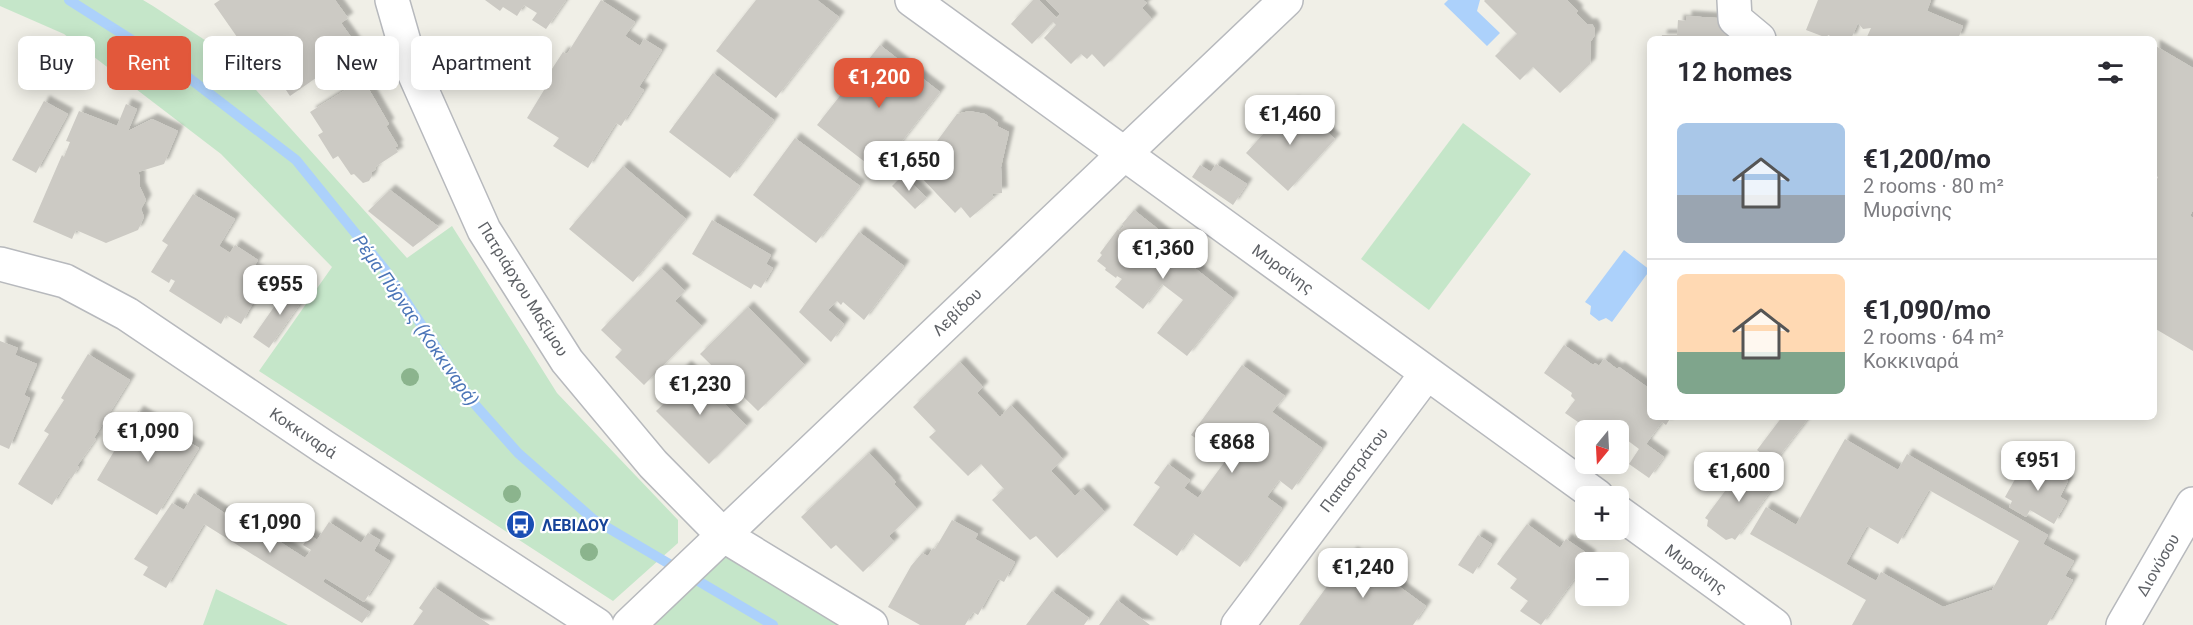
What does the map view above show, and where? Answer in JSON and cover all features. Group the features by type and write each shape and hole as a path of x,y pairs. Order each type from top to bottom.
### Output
{"street":[{"name":"Πατριάρχου Μαξίμου","path":"392,0 411,66 484,231 567,361 653,464 723,535 871,625"},
{"name":"Μυρσίνης","path":"912,0 1583,486"},
{"name":"Λεβίδου","path":"629,625 1286,0"},
{"path":"1734,0 1735,19 1755,36"},
{"name":"Κοκκιναρά","path":"0,264 65,281 127,314 324,447 597,625"},
{"name":"Παπαστράτου","path":"1238,625 1427,373"},
{"name":"Διονύσου","path":"2123,625 2193,504"},
{"name":"Μυρσίνης","path":"1629,520 1774,625"}],"green space":[{"path":"0,0 143,0 203,39 203,90 256,90 407,258 452,226 557,393 678,520 678,543 613,601 259,371 332,267 221,154 137,90 191,90 191,36 107,36 107,67 95,58 95,36 67,36 0,6"},
{"path":"1463,123 1531,174 1429,310 1361,259"},
{"path":"724,539 854,625 656,625 643,619"},
{"path":"216,589 288,625 203,625"}],"water":[{"path":"1448,0 1480,0 1477,11 1500,33 1487,46 1444,4"},
{"path":"1624,250 1647,268 1647,274 1612,322 1606,318 1599,321 1590,314 1591,306 1585,302"}],"building":[{"path":"220,0 335,0 348,18 341,23 350,36 315,36 315,79 303,87 303,36 236,36 214,4"},
{"path":"485,0 566,0 546,29 532,20 537,13 524,5 517,16 503,7 500,11"},
{"path":"601,0 635,22 625,36 640,46 644,39 662,50 639,87 644,90 621,126 616,123 588,168 553,146 559,138 527,118 544,90 552,90 552,69 563,52 567,54"},
{"path":"756,0 817,0 839,17 776,98 716,51"},
{"path":"1033,0 1039,0 1057,18 1060,14 1046,0 1143,0 1147,3 1142,8 1152,19 1104,67 1092,54 1087,59 1081,54 1071,64 1044,38 1056,25 1053,22 1032,44 1011,24"},
{"path":"1485,0 1567,0 1578,11 1576,13 1587,24 1592,24 1595,29 1595,35 1591,41 1590,64 1560,93 1533,67 1520,80 1495,56 1517,34"},
{"path":"1818,0 1931,0 1927,11 1963,26 1959,36 1867,36 1871,28 1863,29 1858,23 1852,36 1822,36 1806,30"},
{"path":"1686,16 1717,18 1719,24 1731,36 1662,36 1677,35 1678,20 1686,21"},
{"path":"880,45 940,92 878,172 817,125"},
{"path":"2157,47 2193,68 2193,210 2190,216 2193,218 2193,351 2157,330"},
{"path":"713,73 774,120 730,178 669,132"},
{"path":"286,90 299,90 290,96"},
{"path":"345,90 369,90 389,124 386,126 398,146 395,147 398,152 375,167 369,181 363,183 354,174 351,175 338,156 333,159 318,135 323,132 310,112"},
{"path":"44,101 68,114 36,173 12,160"},
{"path":"1293,101 1335,139 1288,191 1246,153"},
{"path":"126,104 137,109 128,131 152,119 178,131 164,164 138,172 140,187 146,200 141,209 144,217 138,230 106,243 76,230 72,239 33,222 62,155 64,157 70,142 66,141 79,111 117,126"},
{"path":"969,111 985,114 998,123 997,126 1009,132 1001,167 1002,193 992,194 994,198 970,218 961,207 955,213 917,173 933,158 935,144 957,114"},
{"path":"795,138 860,186 816,243 753,195"},
{"path":"1216,164 1247,184 1233,205 1192,177 1200,165 1211,172"},
{"path":"623,166 686,219 633,282 569,229"},
{"path":"903,175 927,198 915,209 892,186"},
{"path":"390,190 439,227 413,247 368,211"},
{"path":"193,194 235,219 219,246 230,253 235,245 258,260 253,268 261,273 251,289 261,296 255,305 253,303 241,324 226,315 221,324 169,291 175,281 171,279 169,283 151,272 168,245 162,241"},
{"path":"1134,210 1187,252 1182,258 1233,298 1187,356 1157,333 1183,300 1162,284 1143,309 1115,287 1122,279 1117,276 1116,278 1097,261 1102,255 1100,253 1118,229 1120,231 1124,226 1122,224"},
{"path":"712,220 771,255 766,264 773,268 761,288 754,284 751,289 692,254"},
{"path":"859,232 904,266 864,320 843,302 841,305 837,301 828,310 844,324 831,342 799,312"},
{"path":"661,268 685,291 675,301 702,326 644,385 615,357 622,350 601,330"},
{"path":"290,284 306,295 269,348 253,337"},
{"path":"748,307 805,365 758,411 700,354"},
{"path":"0,341 18,348 15,355 37,364 24,395 30,398 9,449 0,445"},
{"path":"1564,345 1593,365 1595,363 1599,366 1604,359 1647,387 1647,420 1669,420 1666,425 1662,422 1646,444 1664,457 1649,478 1629,464 1639,449 1629,442 1629,420 1575,420 1565,413 1575,400 1571,396 1572,393 1544,373"},
{"path":"88,354 130,380 94,438 96,439 77,466 79,467 71,479 69,477 52,505 18,484 49,434 44,431 64,400 61,398"},
{"path":"960,362 983,387 977,393 1000,417 1011,405 1063,459 1051,471 1075,496 1083,489 1105,512 1057,558 1036,536 1030,540 992,500 1004,489 981,464 968,476 929,437 936,431 913,407"},
{"path":"1242,365 1285,396 1272,412 1322,448 1292,490 1279,480 1267,497 1282,508 1240,567 1193,533 1177,556 1133,525 1160,487 1154,483 1168,464 1190,480 1184,488 1198,498 1232,452 1214,439 1209,447 1191,435"},
{"path":"686,366 747,426 709,464 656,411 672,396 664,388"},
{"path":"138,411 199,448 157,515 97,480"},
{"path":"1780,420 1807,420 1774,463 1757,450"},
{"path":"1845,439 1898,470 1907,454 2048,535 2043,544 2074,561 2065,576 2073,580 2047,625 1852,625 1866,600 1750,534 1766,507 1796,525","holes":["1929,490 2019,541 1992,590 1943,607 1881,572 1876,581 1846,564 1867,526 1898,544"]},
{"path":"869,453 917,509 889,536 894,542 863,572 836,545 831,549 801,517"},
{"path":"2027,458 2068,481 2060,497 2067,501 2054,524 2030,510 2026,517 2009,507 2012,501 2005,497"},
{"path":"1746,463 1775,485 1735,540 1732,538 1726,540 1707,526 1708,520 1705,518"},
{"path":"194,493 229,516 232,511 305,558 311,550 303,545 310,535 317,540 329,522 361,543 368,533 380,540 374,551 390,561 364,602 325,578 323,582 370,612 362,623 204,524 166,588 143,575 148,567 134,559 172,503 184,510"},
{"path":"952,520 978,534 975,539 1015,562 1004,582 998,579 978,615 973,612 965,625 920,625 888,607 911,566 922,553 928,556 933,548 935,549"},
{"path":"1527,524 1560,548 1566,539 1585,552 1575,552 1575,578 1541,625 1520,611 1528,601 1510,588 1517,579 1497,564"},
{"path":"1478,535 1492,544 1473,574 1458,565"},
{"path":"1352,552 1426,606 1413,625 1299,625"},
{"path":"434,587 490,625 413,625 423,611 419,608"},
{"path":"1052,591 1089,618 1084,625 1026,625"},
{"path":"1117,600 1150,625 1099,625"}],"waterway":[{"name":"Ρέμα Πύρνας (Κοκκιναρά)","path":"69,0 176,68 296,160 386,271 471,400 518,453 593,519 773,625"}],"place":[{"name":"ΛΕΒΙΔΟΥ","path":"521,525"}]}
